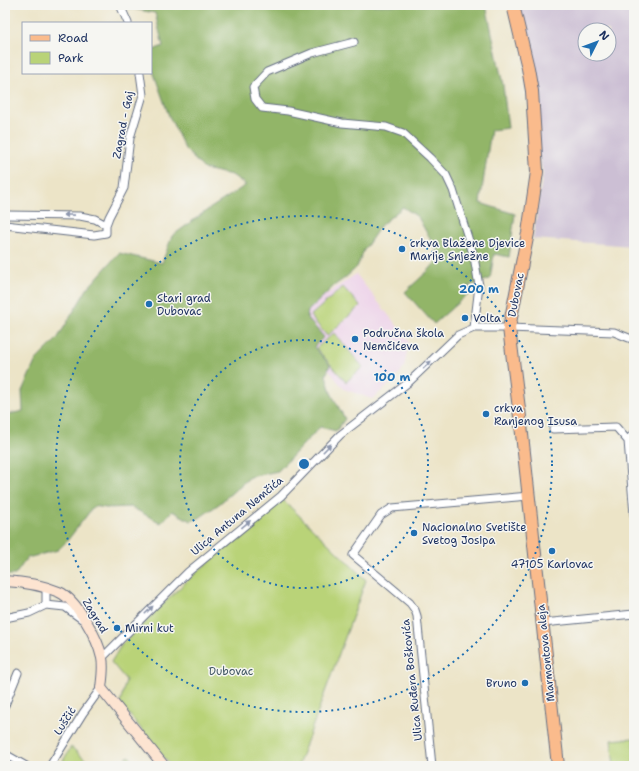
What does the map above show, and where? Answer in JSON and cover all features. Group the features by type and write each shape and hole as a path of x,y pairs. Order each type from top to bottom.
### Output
{"main road":[{"name":"Dubovac","path":"513,5 532,90 538,172 528,233 509,328 534,540"},
{"name":"Marmontova aleja","path":"534,540 558,766"},
{"name":"Zagrad","path":"5,581 19,582 46,588 60,593 72,601 96,639 102,658 103,673 101,688"},
{"path":"101,688 164,766"}],"street":[{"path":"120,5 128,22"},
{"path":"354,42 312,53 267,72 254,87 255,99 262,108 288,111 342,123 386,127 403,133 430,158 446,175 453,190 474,257 479,286 474,328"},
{"name":"Zagrad - Gaj","path":"5,225 94,235 106,233 106,225 124,188 130,138 143,95 140,74"},
{"path":"5,214 80,216 95,219 106,225"},
{"name":"Ulica Antuna Nemčića","path":"102,658 188,572 281,496 340,435 409,382 458,335 474,328 509,328 614,332 634,340"},
{"path":"553,429 616,427 628,440 634,515"},
{"path":"628,440 634,432"},
{"name":"Ulica Ruđera Boškovića","path":"432,766 417,616 415,610 410,603 353,555 381,515 392,508 529,496"},
{"path":"46,588 46,605"},
{"path":"5,618 29,613 46,605 65,607 86,623"},
{"path":"543,623 634,614"},
{"path":"5,705 18,673"},
{"name":"Luščić","path":"50,766 82,713 101,688"},
{"path":"5,754 26,766"}],"shaded area":[{"path":"517,5 634,5 634,246 533,239 543,173 539,157"},
{"name":"Područna škola Nemčićeva","path":"356,274 409,341 404,368 389,385 372,399 344,389 301,336 298,314"}],"green space":[{"path":"126,5 486,5 503,85 508,128 491,130 480,203 515,214 509,257 494,254 490,279 469,286 471,291 434,324 405,292 429,270 440,257 418,217 403,207 381,225 364,250 357,267 335,285 308,311 307,318 324,337 314,347 330,365 326,375 331,393 345,419 336,431 320,427 278,471 250,477 219,504 199,518 191,521 172,511 161,523 131,507 106,508 94,506 67,541 58,550 27,558 15,575 5,575 5,415 23,411 22,391 36,360 57,339 87,289 119,253 162,263 172,236 206,211 246,185 232,175 204,169 185,149 169,116 152,68 152,51 163,46 155,13 128,8"},
{"path":"343,287 360,306 327,336 310,316"},
{"path":"334,333 363,367 346,382 316,348"},
{"name":"Dubovac","path":"283,500 366,580 298,766 171,766 120,703 126,680 111,662 122,644 192,576"},
{"path":"634,738 634,765 614,766 611,740"},
{"path":"71,747 93,766 60,766"},
{"path":"129,756 137,766 115,766"}],"place":[{"name":"crkva Blažene Djevice Marije Snježne","path":"402,249"},
{"name":"Stari grad Dubovac","path":"149,304"},
{"name":"Volta","path":"465,318"},
{"name":"Područna škola Nemčićeva","path":"355,339"},
{"name":"crkva Ranjenog Isusa","path":"486,414"},
{"name":"Nacionalno Svetište Svetog Josipa","path":"414,533"},
{"name":"47105 Karlovac","path":"552,551"},
{"name":"Mirni kut","path":"117,628"},
{"name":"Bruno","path":"525,683"}]}
